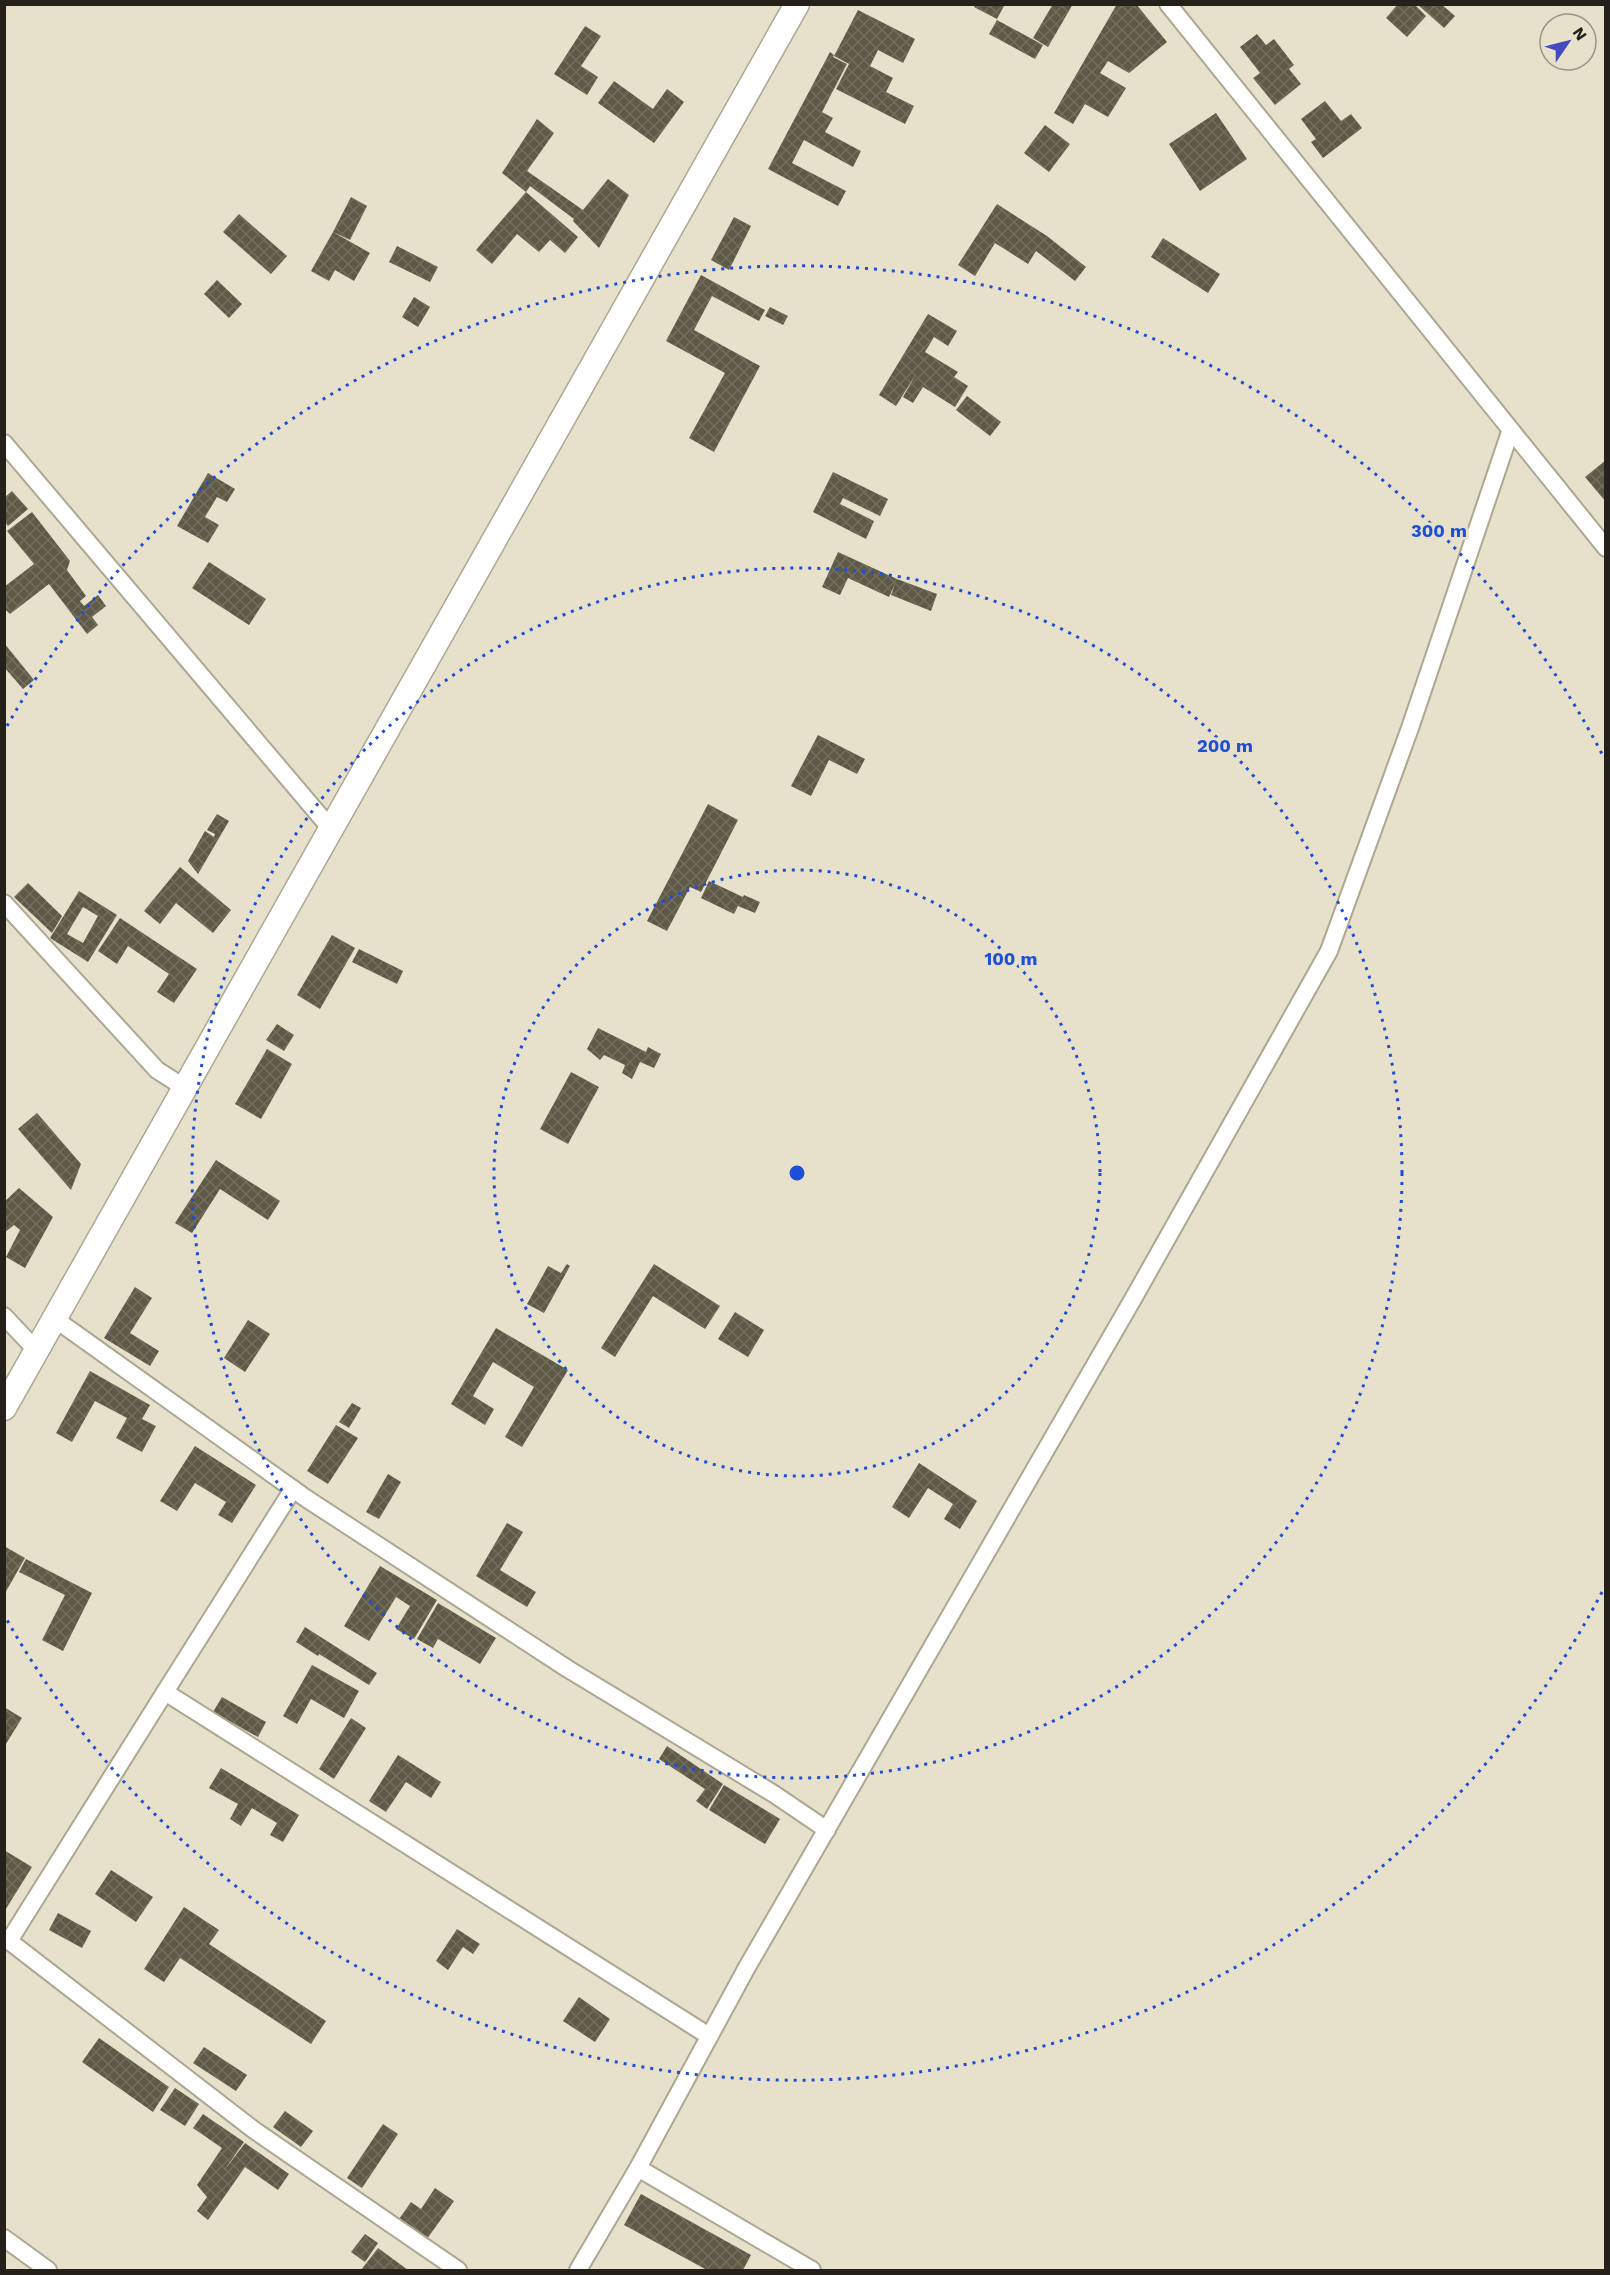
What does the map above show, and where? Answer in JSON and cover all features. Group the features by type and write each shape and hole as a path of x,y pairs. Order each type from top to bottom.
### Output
{"street":[{"path":"4,1408 797,4"},
{"path":"1168,4 1605,548"},
{"path":"578,2271 638,2168 826,1830 1133,1299 1329,951 1410,728 1510,432"},
{"path":"4,442 331,829"},
{"path":"4,903 157,1070 185,1088"},
{"path":"4,1316 37,1351"},
{"path":"55,1318 293,1489 568,1669 774,1794 826,1830"},
{"path":"293,1489 7,1945 254,2130 458,2271"},
{"path":"165,1692 709,2037"},
{"path":"638,2168 812,2271"},
{"path":"4,2238 48,2271"}],"building":[{"path":"976,4 1005,4 997,19 974,7"},
{"path":"1053,4 1073,4 1048,47 1033,38"},
{"path":"1117,4 1136,4 1167,42 1129,73 1108,61 1100,73 1126,88 1108,117 1085,104 1073,124 1054,113"},
{"path":"1398,4 1414,4 1426,16 1407,37 1386,18"},
{"path":"1417,4 1441,4 1455,16 1444,28"},
{"path":"858,10 915,39 903,63 878,50 870,66 893,78 886,92 914,106 905,124 836,89 849,64 834,56"},
{"path":"997,20 1043,45 1035,59 989,34"},
{"path":"585,26 601,36 581,66 598,77 587,95 554,74"},
{"path":"1257,34 1266,45 1274,39 1294,65 1289,69 1301,84 1275,105 1253,78 1260,73 1240,47"},
{"path":"830,52 834,55 833,57 847,64 822,112 833,118 825,132 861,151 853,167 804,140 792,163 846,191 838,206 768,169"},
{"path":"614,81 653,109 667,89 684,102 654,143 598,103"},
{"path":"1325,101 1341,121 1351,114 1362,128 1323,158 1311,142 1316,139 1301,119"},
{"path":"1216,113 1247,159 1200,191 1169,144"},
{"path":"537,119 554,133 527,171 583,210 608,179 629,195 599,248 573,221 574,219 530,186 526,192 502,173"},
{"path":"1045,125 1070,144 1049,172 1024,153"},
{"path":"526,192 578,237 565,253 550,240 539,252 517,234 492,264 476,250"},
{"path":"351,197 367,206 350,240 333,232"},
{"path":"997,204 1047,236 1086,267 1075,281 1036,251 1028,264 995,243 975,276 958,265"},
{"path":"239,214 287,256 271,274 223,232"},
{"path":"734,217 751,226 729,270 711,260"},
{"path":"333,232 370,253 354,281 335,270 329,281 311,271"},
{"path":"1163,238 1220,274 1208,293 1151,257"},
{"path":"397,246 438,267 430,282 389,262"},
{"path":"701,275 765,310 759,321 712,296 694,330 760,366 714,452 689,438 725,373 666,341"},
{"path":"217,280 242,304 229,318 204,294"},
{"path":"414,297 430,307 418,327 402,317"},
{"path":"770,307 788,316 783,325 765,316"},
{"path":"928,314 957,331 948,346 934,337 925,352 958,372 954,377 968,386 955,407 923,387 913,403 903,397 916,374 896,406 879,395"},
{"path":"967,396 1001,422 990,436 956,410"},
{"path":"1606,460 1606,502 1585,477"},
{"path":"833,472 888,499 880,516 843,498 840,504 874,521 866,539 813,512"},
{"path":"208,473 235,489 227,502 217,497 205,517 219,525 208,543 177,526"},
{"path":"12,491 28,509 8,526 4,521 4,498"},
{"path":"32,512 70,561 67,570 86,596 80,601 84,606 98,595 106,606 92,617 98,625 87,634 49,584 10,614 4,608 4,587 34,564 7,531"},
{"path":"838,552 897,579 937,594 931,611 891,595 895,584 889,597 848,578 840,595 822,587"},
{"path":"209,562 266,599 249,625 192,588"},
{"path":"4,643 34,680 23,689 4,667"},
{"path":"818,735 865,759 857,774 829,760 811,796 791,786"},
{"path":"708,804 738,820 701,892 690,887 667,931 647,921"},
{"path":"217,814 229,821 198,874 188,861 205,831 214,837 215,834 207,830"},
{"path":"180,867 231,910 213,933 176,903 160,924 144,911"},
{"path":"709,881 743,897 744,895 760,902 755,913 738,906 734,914 701,898"},
{"path":"28,883 62,916 52,933 14,897"},
{"path":"79,891 117,915 88,962 50,938","holes":["83,907 98,916 83,943 67,934"]},
{"path":"120,918 197,969 174,1003 157,992 169,974 128,946 117,964 98,951"},
{"path":"332,935 355,948 320,1009 297,995"},
{"path":"359,949 403,971 397,984 352,962"},
{"path":"277,1024 294,1035 284,1051 266,1040"},
{"path":"598,1028 646,1052 648,1047 661,1054 654,1068 640,1062 632,1079 622,1073 625,1065 604,1055 600,1060 587,1049"},
{"path":"267,1049 292,1064 261,1119 235,1104"},
{"path":"571,1072 599,1087 568,1144 540,1129"},
{"path":"37,1113 81,1164 71,1190 18,1129"},
{"path":"216,1160 280,1201 268,1220 220,1189 192,1233 175,1223"},
{"path":"19,1188 53,1217 25,1268 6,1257 20,1230 14,1225 4,1233 4,1202"},
{"path":"567,1264 570,1266 544,1313 527,1304 548,1266 561,1273"},
{"path":"654,1264 720,1306 705,1329 653,1296 615,1357 601,1348"},
{"path":"135,1287 152,1298 130,1333 159,1351 150,1366 104,1338"},
{"path":"735,1312 764,1330 748,1357 718,1339"},
{"path":"248,1320 270,1334 245,1372 224,1358"},
{"path":"496,1328 568,1370 522,1447 505,1437 534,1387 493,1362 473,1396 494,1409 485,1425 451,1404"},
{"path":"90,1371 150,1405 142,1419 156,1426 142,1452 116,1438 127,1418 95,1401 72,1442 56,1433"},
{"path":"352,1403 361,1408 349,1428 339,1422"},
{"path":"336,1425 358,1438 328,1484 307,1471"},
{"path":"195,1446 256,1485 232,1523 218,1515 226,1502 195,1483 177,1511 160,1501"},
{"path":"919,1463 977,1501 960,1529 944,1519 953,1504 928,1488 909,1518 892,1507"},
{"path":"388,1474 401,1482 379,1519 366,1512"},
{"path":"507,1523 523,1532 500,1570 536,1592 527,1607 476,1576"},
{"path":"4,1546 25,1558 4,1595"},
{"path":"26,1559 92,1593 63,1651 42,1640 65,1595 19,1572"},
{"path":"380,1566 437,1600 414,1639 396,1629 410,1606 396,1597 369,1641 344,1626"},
{"path":"438,1603 496,1638 480,1664 438,1639 433,1648 417,1639"},
{"path":"305,1627 377,1673 369,1685 296,1642"},
{"path":"312,1665 359,1691 344,1718 311,1699 297,1724 283,1716"},
{"path":"222,1697 266,1722 258,1737 213,1712"},
{"path":"4,1707 22,1718 4,1747"},
{"path":"351,1718 366,1728 334,1779 319,1769"},
{"path":"667,1746 723,1784 707,1809 696,1801 705,1789 659,1759"},
{"path":"398,1755 441,1782 431,1798 406,1782 386,1812 369,1801"},
{"path":"221,1768 299,1815 283,1842 270,1835 277,1823 252,1808 241,1826 230,1819 238,1804 209,1788"},
{"path":"724,1785 780,1819 765,1844 709,1810"},
{"path":"4,1850 32,1867 4,1912 6,1876"},
{"path":"111,1870 153,1897 136,1922 95,1894"},
{"path":"184,1907 219,1930 209,1944 326,2021 311,2044 180,1958 164,1982 144,1969"},
{"path":"58,1913 91,1931 82,1948 49,1930"},
{"path":"457,1929 480,1944 473,1954 463,1947 448,1970 436,1961"},
{"path":"579,1997 610,2019 595,2042 563,2021"},
{"path":"99,2038 169,2087 153,2112 82,2062"},
{"path":"204,2047 247,2075 236,2091 193,2063"},
{"path":"175,2088 199,2104 185,2126 160,2110"},
{"path":"285,2111 313,2131 301,2147 273,2127"},
{"path":"203,2114 244,2142 223,2172 245,2143 289,2174 278,2190 245,2167 208,2220 197,2211 207,2197 197,2185 222,2148 193,2128"},
{"path":"383,2124 398,2134 362,2188 347,2178"},
{"path":"435,2188 454,2201 427,2239 399,2219 411,2202 421,2209"},
{"path":"641,2194 751,2255 743,2270 707,2270 624,2225"},
{"path":"365,2234 378,2243 365,2262 351,2252"},
{"path":"378,2248 408,2270 361,2270"}]}
